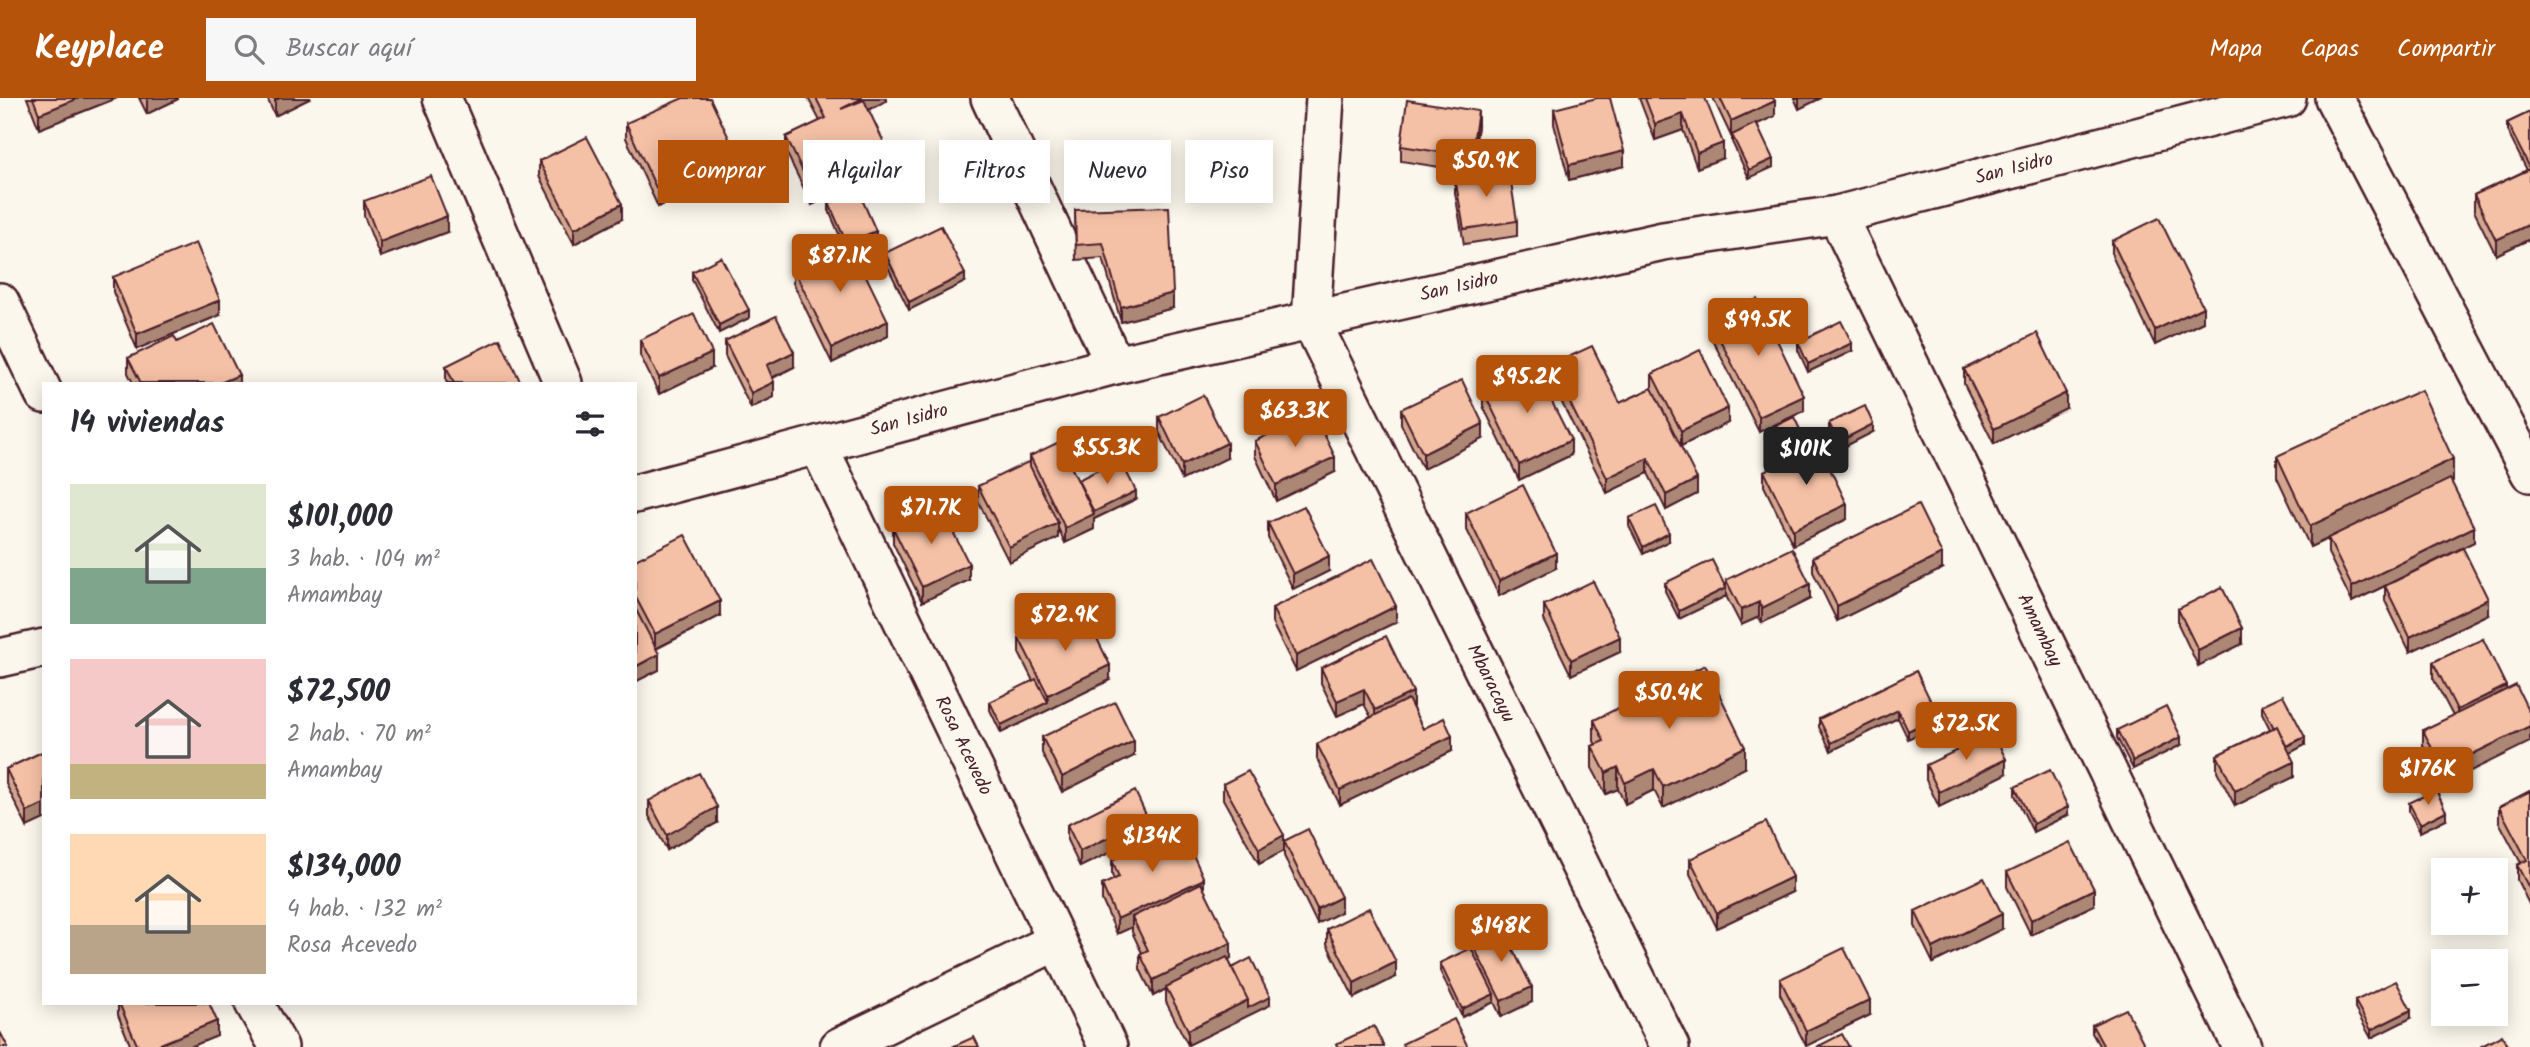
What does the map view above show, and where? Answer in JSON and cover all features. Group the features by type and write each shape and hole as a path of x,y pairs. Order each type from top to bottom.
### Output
{"street":[{"path":"442,98 563,382"},
{"path":"990,98 1115,365"},
{"path":"1311,321 1325,98"},
{"name":"San Isidro","path":"637,493 1115,365 1663,242 1837,215 2287,98"},
{"path":"2334,98 2530,473"},
{"name":"Amambay","path":"1837,215 2242,1047"},
{"path":"0,302 42,390"},
{"name":"Mbaracayu","path":"1311,321 1670,1047"},
{"name":"Rosa Acevedo","path":"818,445 1108,1047"},
{"path":"0,658 42,648"},
{"path":"839,1047 1057,941"},
{"path":"255,1005 279,1047"}],"building":[{"path":"33,98 79,98 39,114"},
{"path":"683,98 710,98 730,140 658,140 658,192 626,123"},
{"path":"816,98 863,98 841,109 864,100 883,140 803,140 803,172 786,137 826,118"},
{"path":"1597,98 1610,98 1624,151 1569,165 1554,109"},
{"path":"1645,98 1705,98 1723,143 1697,153 1683,114 1655,124"},
{"path":"1720,98 1773,98 1775,101 1731,121"},
{"path":"1407,100 1478,111 1471,157 1401,146"},
{"path":"2530,112 2530,168 2507,123"},
{"path":"1756,123 1773,159 1749,170 1732,135"},
{"path":"587,137 622,204 574,229 539,161"},
{"path":"2530,169 2530,224 2496,240 2474,195"},
{"path":"1509,170 1517,221 1464,229 1455,178"},
{"path":"431,176 447,216 380,242 364,201"},
{"path":"829,203 864,203 876,231 846,242"},
{"path":"1169,207 1173,293 1121,307 1103,243 1076,245 1075,210"},
{"path":"2159,218 2203,307 2155,330 2112,241"},
{"path":"941,226 965,274 909,302 885,253"},
{"path":"849,241 888,321 832,348 793,268"},
{"path":"196,243 220,300 137,334 113,277"},
{"path":"721,257 749,310 719,325 692,272"},
{"path":"1757,299 1804,396 1759,417 1711,322"},
{"path":"694,314 712,353 659,378 640,340"},
{"path":"776,316 794,352 767,365 774,382 751,393 725,341"},
{"path":"1841,321 1852,343 1808,364 1798,342"},
{"path":"214,324 239,375 222,382 140,382 128,358 174,336 177,342"},
{"path":"2037,333 2066,393 1994,429 1964,369"},
{"path":"500,339 521,382 454,382 446,366"},
{"path":"1592,346 1620,403 1652,388 1697,479 1666,495 1648,458 1607,478 1551,365"},
{"path":"1700,350 1728,408 1681,431 1652,374"},
{"path":"1534,366 1571,440 1519,465 1483,390"},
{"path":"1462,380 1483,424 1423,454 1401,409"},
{"path":"2421,390 2453,459 2310,526 2277,456"},
{"path":"1203,395 1227,443 1182,465 1159,417"},
{"path":"1865,406 1873,424 1838,442 1829,423"},
{"path":"1314,412 1335,457 1276,485 1255,441"},
{"path":"1794,417 1809,448 1780,463 1765,431"},
{"path":"1059,442 1094,514 1065,528 1030,456"},
{"path":"1818,444 1847,504 1793,530 1764,471"},
{"path":"1120,459 1136,491 1094,512 1078,480"},
{"path":"1028,462 1058,523 1009,547 978,486"},
{"path":"2450,479 2474,527 2352,587 2328,538"},
{"path":"1523,485 1556,553 1499,581 1466,513"},
{"path":"940,505 969,564 922,587 893,528"},
{"path":"1918,505 1942,554 1837,606 1813,557"},
{"path":"1304,506 1329,556 1293,574 1268,523"},
{"path":"1656,506 1669,533 1643,547 1629,518"},
{"path":"685,535 720,601 655,634 637,600 637,559"},
{"path":"1792,548 1810,584 1762,608 1759,602 1741,610 1726,580"},
{"path":"2463,548 2488,599 2410,637 2385,586"},
{"path":"1373,559 1396,606 1296,656 1272,608"},
{"path":"1712,560 1726,588 1679,611 1665,583"},
{"path":"1593,581 1620,637 1571,660 1544,605"},
{"path":"2222,587 2242,628 2198,650 2178,609"},
{"path":"637,612 659,654 637,666"},
{"path":"1084,612 1110,665 1048,695 1019,638 1050,623 1053,627"},
{"path":"1386,636 1413,692 1375,710 1364,689 1337,701 1321,668"},
{"path":"2483,639 2506,686 2457,710 2433,662"},
{"path":"1705,665 1745,747 1663,787 1654,769 1625,783 1618,767 1606,773 1592,746 1604,741 1594,720"},
{"path":"1916,671 1938,716 1908,731 1898,710 1831,743 1819,719"},
{"path":"1036,679 1048,702 1001,725 990,702"},
{"path":"2516,685 2530,714 2530,726 2442,769 2423,730"},
{"path":"2283,695 2305,737 2286,746 2277,726 2274,728 2262,705"},
{"path":"1408,699 1423,729 1444,718 1452,736 1340,790 1317,744"},
{"path":"1115,702 1134,741 1062,777 1042,737"},
{"path":"2166,706 2181,737 2133,761 2117,730"},
{"path":"2277,726 2294,762 2235,791 2217,755"},
{"path":"1993,733 2006,759 1939,792 1926,765"},
{"path":"42,752 42,805 27,812 6,769"},
{"path":"2050,770 2068,807 2033,824 2015,787"},
{"path":"1248,771 1284,835 1259,849 1223,784"},
{"path":"699,773 717,807 667,835 649,801"},
{"path":"2436,790 2446,811 2420,824 2409,803"},
{"path":"1135,791 1148,819 1080,851 1067,825"},
{"path":"2530,791 2530,890 2517,865 2527,860 2499,807"},
{"path":"1766,822 1792,877 1717,913 1690,859"},
{"path":"1181,828 1204,879 1117,919 1102,885 1119,877 1112,860"},
{"path":"1308,829 1341,897 1317,909 1284,841"},
{"path":"2070,842 2094,889 2031,920 2007,872"},
{"path":"1984,878 2002,914 1933,948 1915,911"},
{"path":"1201,883 1231,943 1153,980 1140,954 1148,950 1132,917"},
{"path":"1369,908 1396,962 1354,983 1327,929"},
{"path":"1501,926 1532,987 1501,1001 1471,941"},
{"path":"1471,948 1494,994 1462,1009 1440,963"},
{"path":"1844,948 1870,1000 1806,1031 1780,979"},
{"path":"1227,957 1248,1000 1188,1030 1166,987"},
{"path":"1251,958 1270,997 1248,1008 1248,1000 1232,968"},
{"path":"2396,981 2411,1010 2371,1030 2355,1001"},
{"path":"120,1005 210,1005 217,1021 153,1047 138,1047"},
{"path":"2126,1009 2145,1046 2104,1047 2092,1025"},
{"path":"1454,1019 1468,1047 1404,1047 1402,1044"},
{"path":"1374,1026 1384,1047 1338,1047 1336,1044"},
{"path":"0,1032 8,1047 0,1047"},
{"path":"1842,1034 1849,1047 1817,1047"},
{"path":"2502,1035 2508,1047 2480,1047"},
{"path":"974,1037 979,1047 952,1047"}]}
